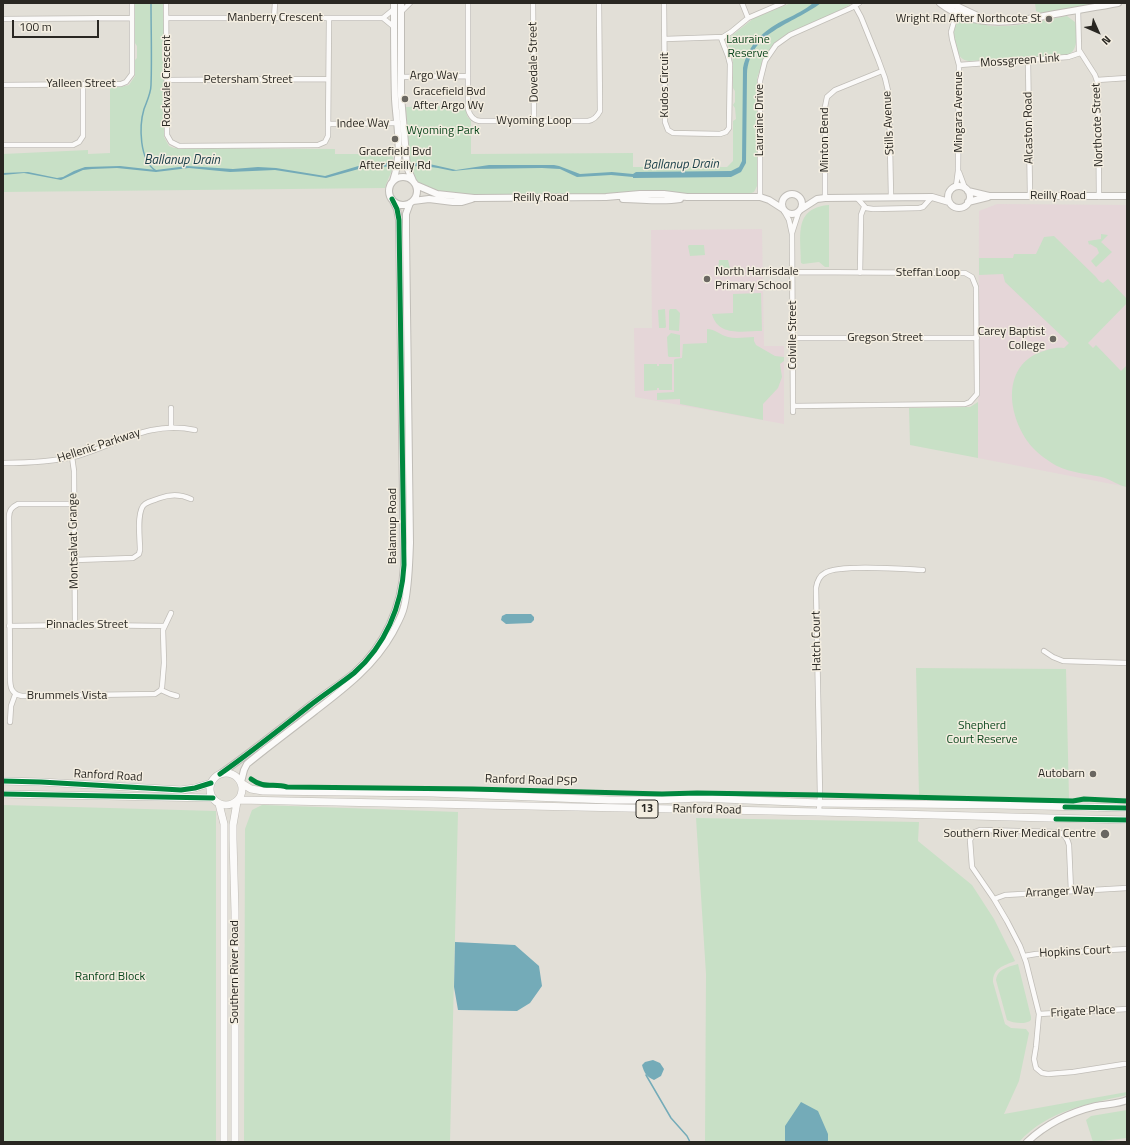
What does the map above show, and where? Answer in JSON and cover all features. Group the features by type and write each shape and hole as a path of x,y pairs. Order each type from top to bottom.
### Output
{"main road":[{"name":"13","path":"220,774 231,774 238,778 241,782"},
{"path":"219,804 212,798 210,791 211,783 220,774"},
{"name":"Ranford Road","path":"3,781 181,790 211,783"},
{"path":"238,801 242,792 241,782"},
{"name":"Ranford Road","path":"241,782 252,789 264,791 433,793 609,800 699,798 819,803 1127,808"},
{"name":"Ranford Road","path":"3,794 212,798"},
{"name":"13","path":"219,804 227,806 238,801"},
{"name":"Ranford Road","path":"238,801 819,812 1127,820"},
{"name":"Southern River Road","path":"235,1142 235,912 233,825 238,801"},
{"name":"Southern River Road","path":"219,804 224,824 224,1142"}],"street":[{"name":"Yalleen Street","path":"3,85 121,84 130,78 132,74 132,3"},
{"name":"Rockvale Crescent","path":"166,3 167,135 171,142 178,146 320,144 325,142 328,137 329,18"},
{"path":"274,18 275,3"},
{"path":"394,6 399,160 389,190 392,199 398,204 402,205 412,202 417,193 407,167 401,77 401,3"},
{"path":"401,12 412,3"},
{"name":"Wyoming Loop","path":"468,3 468,109 470,115 474,119 481,121 588,121 592,120 598,115 600,111 599,3"},
{"name":"Dovedale Street","path":"533,3 534,120"},
{"name":"Kudos Circuit","path":"664,3 665,122 668,130 673,133 720,134 726,132 729,128 730,64 721,38"},
{"path":"742,3 748,18"},
{"path":"665,39 721,38 748,18 783,3"},
{"path":"940,3 970,18 1000,22 1016,21 1118,3"},
{"path":"950,3 958,11"},
{"name":"Stills Avenue","path":"857,5 887,84 890,102 891,197"},
{"name":"Lauraine Drive","path":"760,198 760,81 765,61 776,45 790,35 857,5"},
{"path":"394,6 389,15 383,18 394,27"},
{"name":"Northcote Street","path":"1078,10 1078,45 1080,53 1097,80 1099,197"},
{"name":"Mingara Avenue","path":"956,186 958,171 959,65 951,36 952,27 958,11"},
{"path":"3,19 132,18"},
{"name":"Manberry Crescent","path":"166,18 383,18"},
{"name":"Mossgreen Link","path":"959,65 1068,57 1080,53"},
{"name":"Alcaston Road","path":"1028,60 1030,196"},
{"name":"Minton Bend","path":"825,198 824,107 827,97 835,90 882,71"},
{"name":"Argo Way","path":"401,77 468,76"},
{"path":"1097,80 1127,78"},
{"name":"Petersham Street","path":"167,80 328,79"},
{"path":"3,145 73,145 79,142 83,136 84,84"},
{"name":"Indee Way","path":"328,124 397,124"},
{"name":"Mingara Avenue","path":"958,171 966,189"},
{"path":"393,181 403,177 414,183"},
{"name":"Reilly Road","path":"414,183 431,192 443,196 474,198 608,197 618,199 649,199 660,201 687,197 760,198 769,200 784,210"},
{"path":"817,200 793,194 786,196 782,201 784,210 790,214 800,211 817,200 825,198 933,198 949,202 954,206 960,207 968,202 970,196 966,189 956,186 950,190 949,202"},
{"name":"Reilly Road","path":"966,189 976,194 989,196 1127,196"},
{"path":"857,198 864,207 873,209 919,208 923,207 933,198 949,193"},
{"name":"Reilly Road","path":"769,200 786,196"},
{"path":"798,196 802,202 800,211"},
{"name":"Reilly Road","path":"968,202 989,196"},
{"name":"Reilly Road","path":"412,202 432,199 462,202 474,198"},
{"name":"Balannup Road","path":"241,782 247,764 366,669 381,652 399,621 404,608 409,580 399,220 398,211 392,199"},
{"name":"Balannup Road","path":"220,774 355,672 373,653 388,630 396,610 404,571 407,531 406,214 412,202"},
{"path":"860,273 861,215 864,207"},
{"name":"Colville Street","path":"784,210 789,220 792,234 793,412"},
{"name":"Colville Street","path":"792,234 800,211"},
{"name":"Steffan Loop","path":"792,272 965,273 970,275 974,280 976,287 977,394 970,402 964,404 793,406"},
{"name":"Gregson Street","path":"793,338 976,338"},
{"path":"171,408 171,427"},
{"name":"Hellenic Parkway","path":"3,463 40,462 72,457 149,430 171,427 195,430"},
{"name":"Montsalvat Grange","path":"72,457 74,471 75,625"},
{"path":"75,560 133,558 140,550 140,514 142,507 145,504 164,497 179,494 191,499"},
{"name":"Brummels Vista","path":"74,504 18,504 10,510 10,687 15,695 22,696 151,695 161,690"},
{"name":"Hatch Court","path":"819,812 817,582 825,572 841,568 923,570"},
{"path":"171,613 164,626 163,683 161,690 177,696"},
{"name":"Pinnacles Street","path":"9,626 164,626"},
{"path":"1044,651 1063,661 1127,663"},
{"path":"10,722 11,706 15,695"},
{"path":"1071,891 1068,845 1067,839 1062,834 1055,832 980,830 975,832 970,840 972,867 994,899 1012,930 1024,956 1039,1014 1034,1064 1042,1073 1073,1072 1126,1063"},
{"name":"Arranger Way","path":"994,899 1005,895 1127,888"},
{"name":"Hopkins Court","path":"1024,956 1127,949"},
{"name":"Frigate Place","path":"1039,1014 1127,1010"},
{"path":"1027,1142 1051,1124 1069,1115 1091,1108 1127,1101"}],"shaded area":[{"name":"Carey Baptist College","path":"997,204 1127,205 1127,487 978,458 979,211"},
{"name":"North Harrisdale Primary School","path":"762,229 764,346 784,346 784,424 635,397 634,328 652,328 651,230"}],"green space":[{"path":"135,3 164,3 164,40 162,43 162,60 164,62 164,137 169,146 174,148 335,149 335,154 393,154 392,169 385,188 3,192 3,154 88,150 88,154 110,153 110,87 129,85 135,76 137,46 135,43"},
{"path":"791,3 853,3 785,35 774,44 765,56 757,78 758,184 754,192 749,194 468,195 442,192 423,186 414,176 409,158 406,107 464,106 466,108 467,116 471,121 471,154 633,153 633,167 658,167 658,160 667,161 667,167 727,167 733,161 733,121 736,119 735,108 733,105 735,102 735,91 733,88 733,62 728,46 730,37 754,18"},
{"path":"1035,3 1097,3 1041,13 1036,11"},
{"path":"1067,16 1075,22 1077,36 1076,45 1072,53 1068,55 969,61 962,59 958,51 954,32 956,25 961,20 970,20 991,26 1010,26"},
{"path":"829,205 829,267 825,267 819,262 803,264 801,263 800,234 804,218 809,212 817,207"},
{"path":"1101,234 1108,235 1101,242 1112,252 1096,267 1091,261 1099,253 1097,248 1090,244 1089,245 1088,241 1101,239"},
{"path":"1054,236 1099,281 1103,283 1108,279 1127,299 1127,303 1088,343 1093,348 1096,345 1121,371 1127,365 1127,487 1105,478 1062,468 1049,461 1035,450 1026,439 1019,427 1014,413 1012,399 1013,385 1017,372 1025,361 1038,353 1054,348 1064,348 1069,343 1005,282 1003,274 979,275 979,258 1013,258 1014,254 1036,254 1044,237"},
{"path":"689,245 704,245 705,255 690,256"},
{"path":"719,260 728,260 730,268 718,269"},
{"path":"761,293 762,331 732,331 725,329 715,321 712,314 733,313 733,294"},
{"path":"665,309 666,327 659,328 658,310"},
{"path":"670,309 676,309 680,313 679,331 669,330"},
{"path":"707,329 731,338 754,337 756,345 775,356 784,357 784,361 780,364 782,377 778,388 763,404 763,420 680,404 680,399 657,400 657,393 674,392 674,360 682,358 683,344 707,343"},
{"path":"671,333 680,335 680,357 668,356 667,337"},
{"path":"644,364 657,364 657,366 659,366 659,364 672,364 672,390 659,390 659,388 657,388 657,390 644,391"},
{"path":"978,402 978,458 910,445 909,408 970,407"},
{"name":"Shepherd Court Reserve","path":"916,668 1066,669 1069,799 919,796"},
{"name":"Ranford Block","path":"3,805 216,811 216,1142 3,1142"},
{"path":"262,805 458,812 450,1142 244,1142 245,829 252,810"},
{"path":"696,818 919,822 918,841 972,885 994,919 1015,961 1000,968 993,977 993,982 1005,1024 1011,1028 1026,1029 1029,1033 1019,1081 1004,1114 1127,1092 1127,1095 1083,1105 1056,1115 1030,1131 1019,1142 705,1142 706,974"},
{"path":"1018,964 1031,1017 1029,1022 1023,1023 1016,1023 1007,1020 996,980 1001,970"},
{"path":"1127,1110 1127,1138 1093,1142 1086,1120 1091,1116"}],"water":[{"path":"813,3 821,3 764,38 756,48 750,60 747,74 746,163 741,172 731,177 633,178 611,175 577,177 560,169 473,169 453,171 423,166 366,167 326,178 275,170 230,172 189,168 156,172 117,168 92,169 83,170 61,180 24,173 3,175 3,173 28,172 57,178 63,177 85,167 120,166 156,170 187,166 233,169 258,167 276,168 325,176 365,164 377,163 425,163 456,170 489,165 554,165 580,174 612,172 633,174 636,172 731,171 739,167 742,161 743,68 745,59 758,38 764,33 778,23 804,10"},
{"path":"506,614 531,614 534,617 534,620 531,623 506,624 501,620 502,616"},
{"path":"455,942 515,945 539,966 542,986 530,1003 517,1011 458,1010 454,987"},
{"path":"653,1060 660,1063 664,1069 661,1076 654,1080 649,1078 642,1065 645,1062"},
{"path":"801,1102 818,1111 828,1134 828,1142 785,1142 785,1126"}],"waterway":[{"name":"Ballanup Drain","path":"151,3 151,88 142,116 141,133 143,151 146,159 150,166 156,171"},
{"path":"646,1075 671,1118 687,1136 690,1142"}],"cycle path":[{"path":"220,774 354,673 375,650 383,638 390,624 400,595 404,565 399,220 397,209 392,199"},
{"name":"Ranford Road PSP","path":"251,779 260,784 287,787 473,789 662,794 697,793 820,795 1073,801 1084,799 1127,801"},
{"path":"3,781 181,790 195,788 211,783"},
{"path":"3,794 213,798"},
{"path":"1065,807 1127,808"},
{"path":"1056,819 1127,820"}],"place":[{"name":"Wright Rd After Northcote St","path":"1049,19"},
{"name":"Gracefield Bvd After Argo Wy","path":"405,99"},
{"name":"Gracefield Bvd After Reilly Rd","path":"395,139"},
{"name":"North Harrisdale Primary School","path":"707,279"},
{"name":"Carey Baptist College","path":"1053,339"},
{"name":"Autobarn","path":"1093,774"},
{"name":"Southern River Medical Centre","path":"1105,834"}],"park label":[{"name":"Lauraine Reserve","path":"748,47"},
{"name":"Wyoming Park","path":"443,131"}]}
